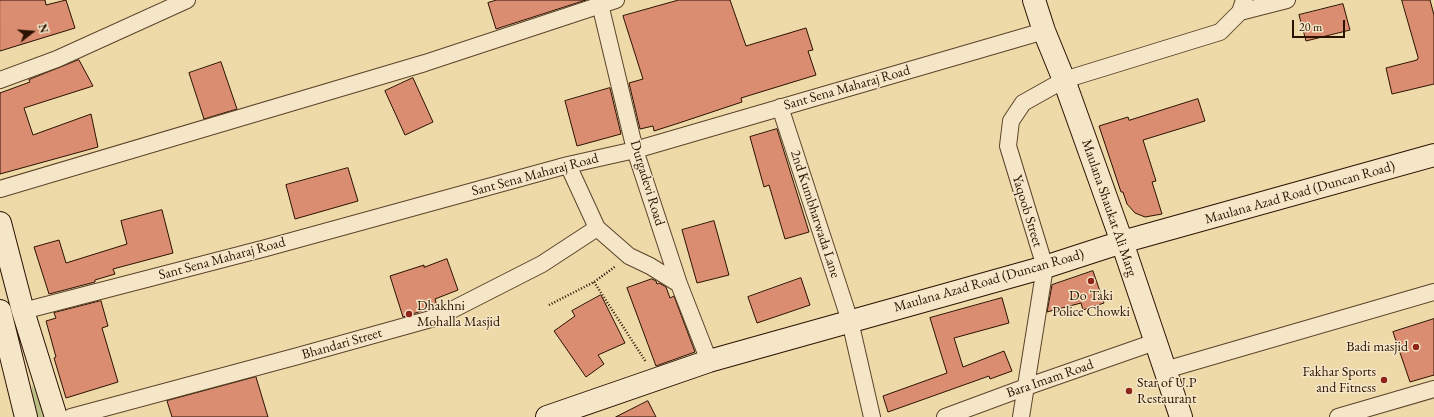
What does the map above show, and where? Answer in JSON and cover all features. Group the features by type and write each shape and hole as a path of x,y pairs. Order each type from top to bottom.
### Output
{"main road":[{"name":"Maulana Shaukat Ali Marg","path":"1034,0 1122,242 1181,417"},
{"name":"Maulana Azad Road (Duncan Road)","path":"546,417 710,361 1045,267 1122,242 1434,155"},
{"path":"0,223 23,311 56,417"},
{"path":"1,323 26,417"}],"street":[{"path":"0,80 57,59 187,0"},
{"path":"0,189 425,63 600,2 616,0"},
{"path":"1242,6 1287,0"},
{"name":"Durgadevi Road","path":"600,2 635,150 680,284 710,361"},
{"name":"Yaqoob Street","path":"1020,417 1045,267 1008,146 1011,121 1022,103 1064,80 1220,32 1242,6"},
{"name":"Sant Sena Maharaj Road","path":"23,311 266,248 568,165 635,150 1044,31"},
{"name":"2nd Kumbharwada Lane","path":"780,107 850,321 872,417"},
{"path":"568,165 596,228 629,256 650,266 680,284"},
{"name":"Bhandari Street","path":"71,417 438,317 542,264 596,228"},
{"path":"1165,370 1434,292"},
{"name":"Bara Imam Road","path":"945,417 1155,342"},
{"path":"1338,417 1434,389"}],"path":[{"path":"549,305 594,282 629,256"},
{"path":"594,282 657,379"}],"green space":[{"path":"32,385 48,413 49,417 33,417"}],"building":[{"path":"0,0 45,0 46,5 66,0 75,28 0,51"},
{"path":"497,0 586,0 496,29 488,3"},
{"path":"679,0 730,0 746,46 806,28 813,50 808,51 816,75 741,98 742,102 654,131 653,126 640,129 629,83 643,79 623,16"},
{"path":"1402,0 1430,0 1434,15 1434,84 1392,94 1386,68 1417,60 1418,58"},
{"path":"1343,4 1350,30 1306,41 1299,15"},
{"path":"79,60 93,86 24,108 33,135 91,114 98,147 0,174 0,93 30,82 29,80"},
{"path":"221,62 237,109 204,119 189,73"},
{"path":"413,78 433,122 405,135 385,91"},
{"path":"610,88 621,134 577,146 565,101"},
{"path":"1198,99 1205,121 1143,140 1156,181 1152,182 1162,214 1145,217 1135,213 1127,204 1123,192 1121,192 1099,126 1128,117 1129,120"},
{"path":"777,129 809,232 785,239 769,185 764,187 750,137"},
{"path":"348,168 358,201 295,219 286,185"},
{"path":"162,210 173,253 113,269 115,274 95,280 95,282 49,294 34,247 59,240 66,263 127,244 121,221"},
{"path":"714,221 729,275 697,283 682,230"},
{"path":"447,259 458,290 435,299 437,306 403,317 390,276"},
{"path":"1093,271 1104,303 1083,310 1081,303 1047,312 1052,285"},
{"path":"801,278 810,305 757,323 748,297"},
{"path":"652,279 656,281 657,284 659,283 666,287 670,298 674,296 695,352 656,366 627,288"},
{"path":"601,295 625,343 598,355 604,364 586,377 554,331 575,316 572,311"},
{"path":"1002,298 1009,323 954,338 963,367 1004,351 1012,371 990,379 989,376 888,412 883,396 947,373 930,318"},
{"path":"101,301 108,326 102,328 118,382 66,398 54,358 56,357 46,321 56,318 54,313"},
{"name":"Badi masjid","path":"1434,319 1434,375 1410,382 1393,332"},
{"path":"256,377 268,417 172,417 167,401"},
{"path":"648,401 656,417 616,417"}],"place":[{"name":"Do Taki Police Chowki","path":"1091,281"},
{"name":"Dhakhni Mohalla Masjid","path":"409,314"},
{"name":"Badi masjid","path":"1416,347"},
{"name":"Fakhar Sports and Fitness","path":"1384,380"},
{"name":"Star of U.P Restaurant","path":"1129,391"}]}
